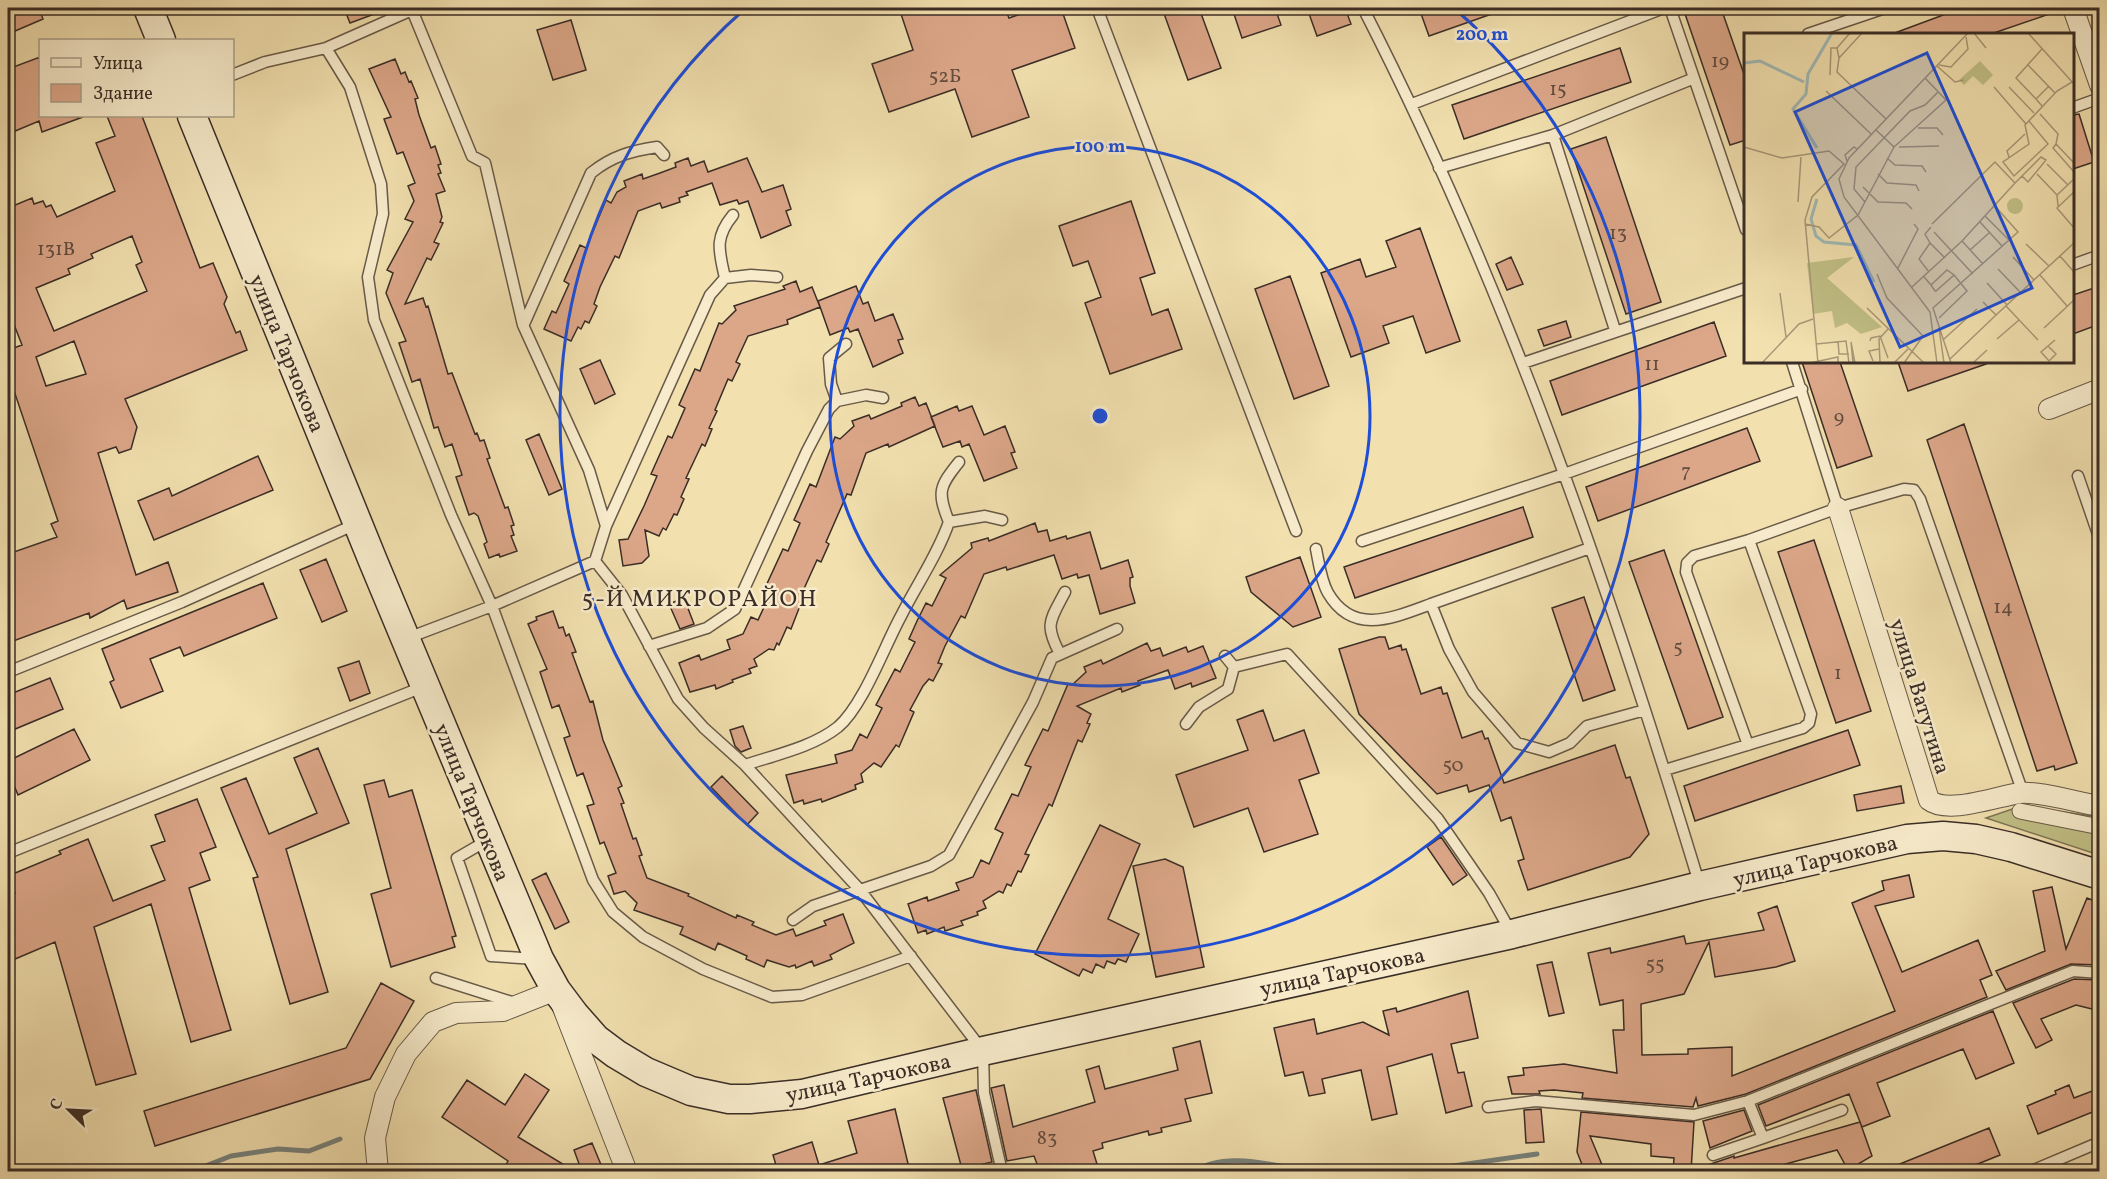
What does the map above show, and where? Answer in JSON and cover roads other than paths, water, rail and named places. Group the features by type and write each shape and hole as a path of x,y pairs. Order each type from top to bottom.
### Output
{"main road":[{"path":"148,8 161,39"},
{"name":"улица Тарчокова","path":"192,117 405,639 539,959 556,990 596,1039 616,1054 674,1085 729,1099 802,1095 983,1051 1512,934 1700,886 1896,841 1943,837 1976,839 2011,847 2100,875"}],"street":[{"path":"2073,8 2100,85"},
{"path":"2049,409 2100,388"},
{"name":"улица Ватутина","path":"1838,508 1929,800 1938,806 2021,802 2100,806"},
{"path":"2021,802 2100,827"},
{"path":"378,1172 375,1138 385,1097 406,1054 434,1022 456,1013 503,1011 556,990 627,1172"}],"lane":[{"path":"1097,8 1296,531"},
{"path":"1363,8 1412,104 1523,363 1564,474 1645,710 1700,886"},
{"path":"1412,104 1664,8"},
{"path":"1670,8 1692,79 1744,224"},
{"path":"1811,33 1885,8"},
{"path":"234,74 265,62 326,48 412,10 472,156 485,163 523,325 589,470 606,526"},
{"path":"326,48 350,87 381,184 383,214 368,277 374,320 451,515 492,606 593,880 613,912 644,937 703,969 772,998 802,995 911,956"},
{"path":"1439,168 1552,135 1692,79"},
{"path":"2074,108 2100,98"},
{"path":"1552,135 1614,330"},
{"path":"523,325 591,173 610,158 631,150 657,147 664,155"},
{"path":"725,278 719,251 721,230 733,215"},
{"path":"2074,265 2100,255"},
{"path":"405,639 492,606 595,561 606,526 710,295 725,278 752,274 777,277"},
{"path":"1523,363 1614,330 1744,289"},
{"path":"837,401 831,384 829,358 846,344"},
{"path":"1792,363 1838,508"},
{"path":"1362,541 1564,474 1802,389"},
{"path":"649,646 707,628 735,609 807,451 830,409 837,401 866,396 883,398"},
{"path":"745,765 807,744 838,726 859,699 900,616 940,546 949,522 940,501 941,484 959,462"},
{"path":"2078,476 2100,540"},
{"path":"1748,745 1686,572 1687,563 1694,556 1749,540 1838,508 1904,489 1914,490 1920,499 2021,802"},
{"path":"949,522 985,516 1002,520"},
{"path":"8,672 182,602 358,523"},
{"path":"1665,770 1803,728 1809,723 1811,714 1749,540"},
{"path":"1316,549 1327,592 1344,614 1370,621 1381,620 1431,604 1590,548"},
{"path":"595,561 622,595 678,699 704,728 745,765 860,890 983,1051 984,1094 1002,1172"},
{"path":"1060,654 1049,634 1050,621 1065,592"},
{"path":"1431,604 1449,649 1473,692 1517,743 1549,752 1570,743 1587,726 1645,710"},
{"path":"793,920 813,906 931,866 949,855 1033,702 1052,658 1117,628"},
{"path":"1234,667 1287,654 1438,819 1489,893 1512,934"},
{"path":"1225,656 1234,667"},
{"path":"1186,724 1199,708 1228,689 1234,667"},
{"path":"8,853 425,686"},
{"path":"488,840 457,858 491,956 539,959"},
{"path":"1488,1107 1536,1101 1694,1115 1748,1101 2073,971 2100,973"},
{"path":"436,978 518,1004"},
{"path":"1748,1101 1762,1138"},
{"path":"1713,1155 1842,1110"},
{"path":"2029,1172 2100,1142"}],"waterway":[{"path":"190,1172 231,1156 278,1149 309,1151 340,1139"},
{"path":"1377,1172 1439,1168 1537,1154"},
{"path":"1195,1172 1207,1165 1237,1161 1315,1172"}],"district":[{"name":"5-Й МИКРОРАЙОН","path":"700,598"}]}
